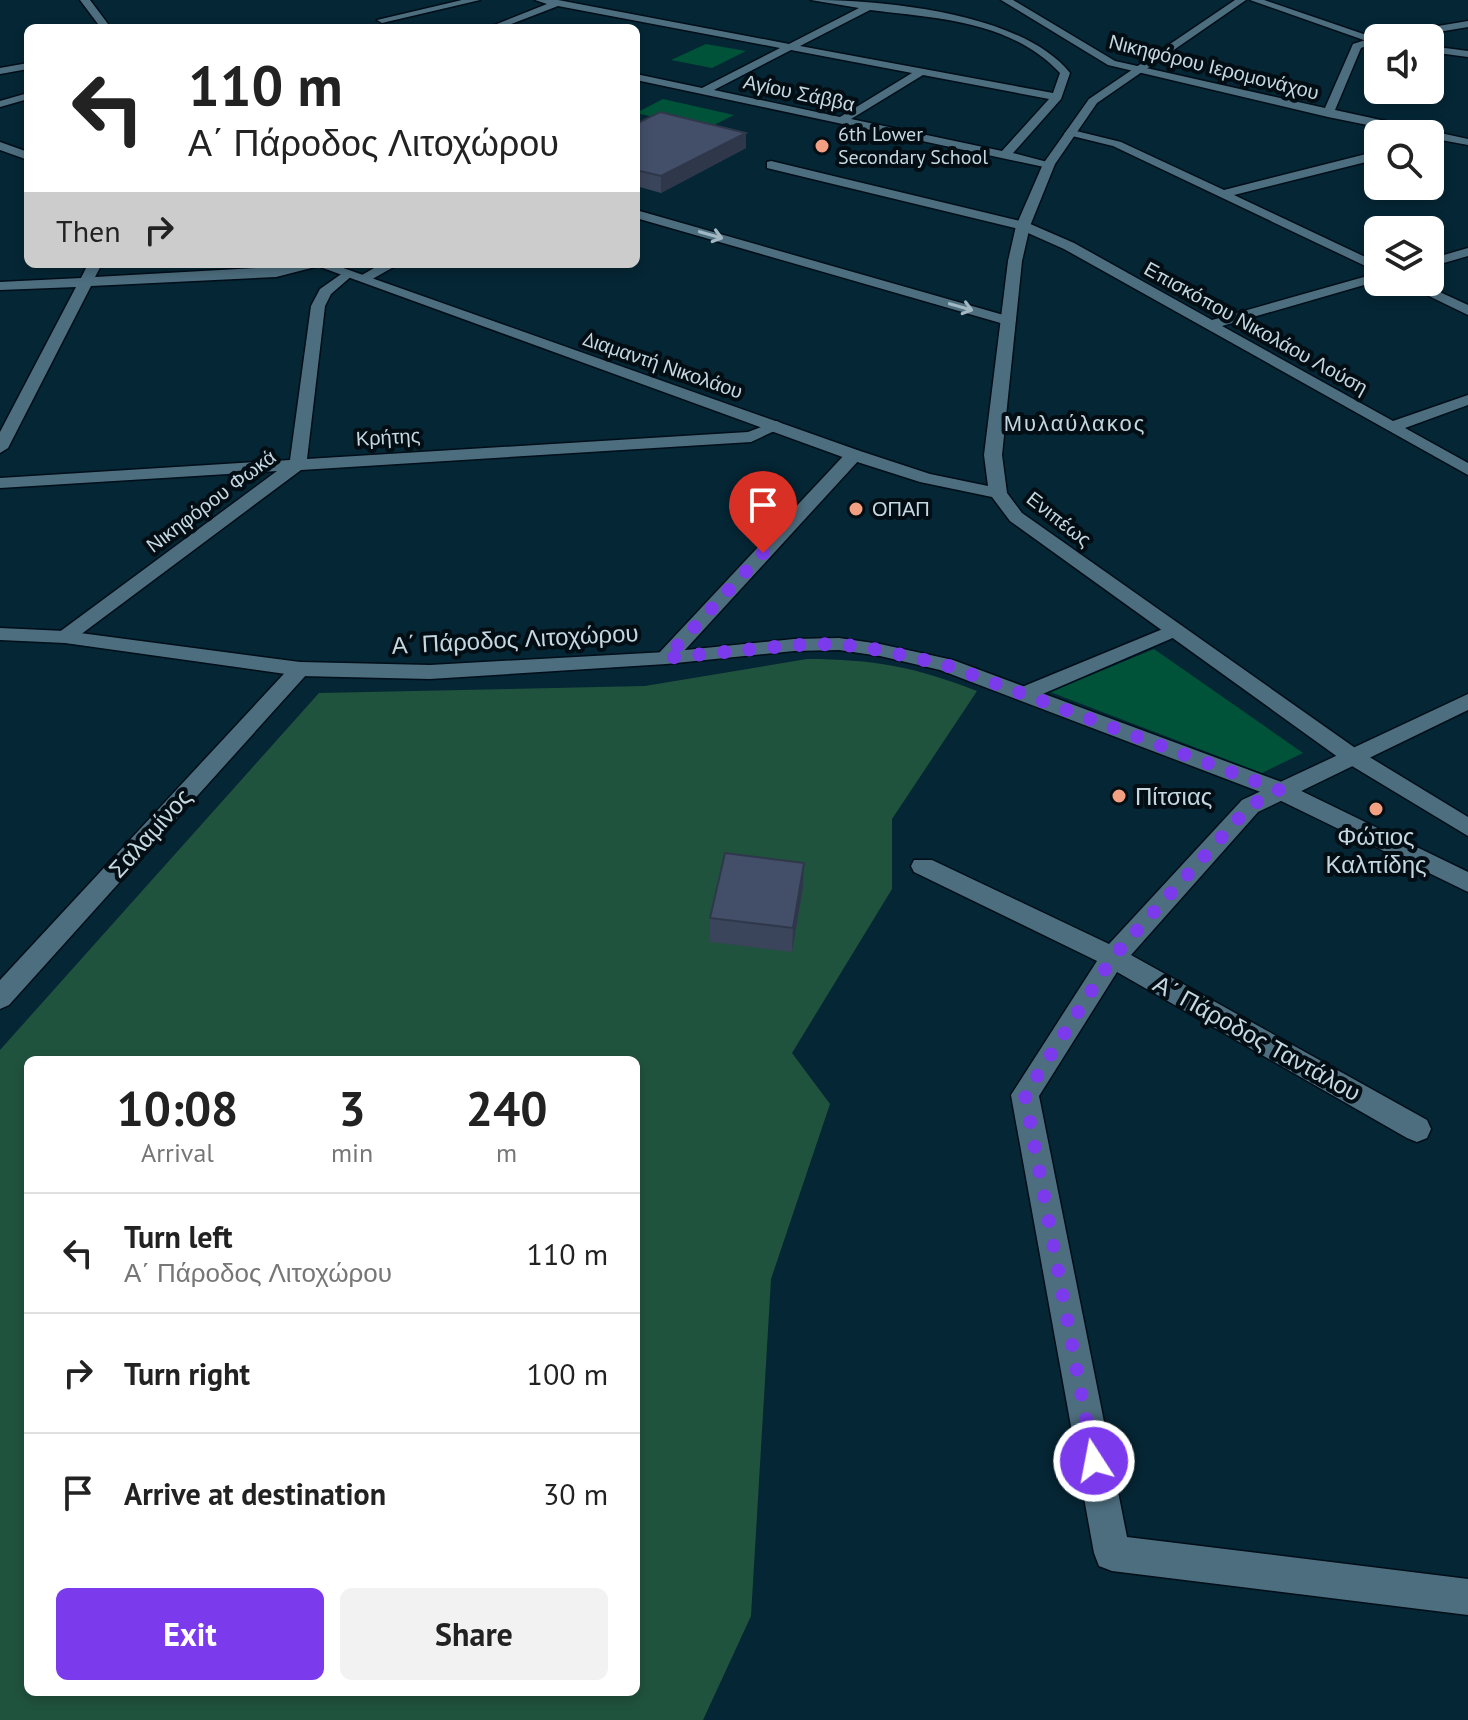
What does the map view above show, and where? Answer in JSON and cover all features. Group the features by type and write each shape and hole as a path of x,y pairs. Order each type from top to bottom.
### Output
{"street":[{"path":"85,0 103,24"},
{"path":"394,24 382,20 475,0"},
{"path":"540,0 1057,97"},
{"path":"816,0 1076,44"},
{"name":"Νικηφόρου Ιερομονάχου","path":"1006,0 1099,58 1135,70 1364,121"},
{"name":"Ενιπέως","path":"1241,0 1093,101 1068,132 1049,164 1023,226 1015,261 993,455 998,493 1016,517 1350,755 1468,828"},
{"path":"1255,0 1364,36"},
{"path":"503,24 558,3"},
{"path":"704,91 868,7"},
{"path":"640,31 660,22"},
{"path":"1444,28 1468,24"},
{"path":"983,27 1017,36 1050,56 1065,73 1057,97 1005,154"},
{"path":"1328,114 1357,46 1364,44"},
{"path":"1444,51 1468,54"},
{"path":"0,71 24,67"},
{"path":"842,120 921,72"},
{"name":"Αγίου Σάββα","path":"640,78 1049,164"},
{"path":"0,104 24,97"},
{"path":"1068,132 1117,144 1364,261"},
{"name":"Νικηφόρου Ιερομονάχου","path":"1446,138 1468,142"},
{"path":"0,146 24,155"},
{"path":"1222,194 1364,158"},
{"name":"Επισκόπου Νικολάου Λούση","path":"771,165 1023,226 1069,246 1468,470"},
{"path":"640,215 1009,321"},
{"path":"1444,259 1468,252"},
{"path":"0,448 93,268"},
{"path":"0,286 276,273 300,268"},
{"name":"Διαμαντή Νικολάου","path":"330,268 854,455 926,478 998,493"},
{"name":"Νικηφόρου Φωκά","path":"65,637 298,464 318,306 325,292 380,268"},
{"path":"1210,325 1364,281"},
{"path":"1436,296 1468,311"},
{"path":"1391,427 1468,400"},
{"name":"Κρήτης","path":"0,483 751,437 777,426"},
{"path":"666,658 854,455"},
{"path":"1024,694 1175,630"},
{"name":"Α΄ Πάροδος Λιτοχώρου","path":"0,634 65,637 300,669 430,672 839,644 946,665 1279,790 1468,883"},
{"name":"Σαλαμίνος","path":"0,998 300,669"},
{"path":"1468,701 1350,755 1250,806 1113,957 1025,1095 1112,1553 1468,1597"},
{"name":"Α΄ Πάροδος Ταντάλου","path":"923,866 1113,957 1417,1129"}],"green space":[{"path":"706,44 746,51 712,68 671,60"},
{"path":"663,99 734,115 706,129 640,114 640,111"},
{"path":"1154,649 1303,753 1262,773 1050,692"},
{"path":"807,659 894,666 977,691 892,819 892,889 792,1053 830,1104 771,1279 751,1616 703,1720 0,1720 0,1050 319,693 645,686"}],"building":[{"path":"660,112 746,133 661,176 640,171 640,122"},
{"path":"725,853 804,863 793,928 710,918"}],"place":[{"name":"6th Lower Secondary School","path":"822,146"},
{"name":"ΟΠΑΠ","path":"856,509"},
{"name":"Πίτσιας","path":"1119,796"},
{"name":"Φώτιος Καλπίδης","path":"1376,809"}],"district":[{"name":"Μυλαύλακος","path":"1075,423"}],"route":[{"path":"763,553 666,658 794,645 839,644 880,650 946,665 1279,790 1250,806 1113,957 1025,1095 1094,1461"}]}
